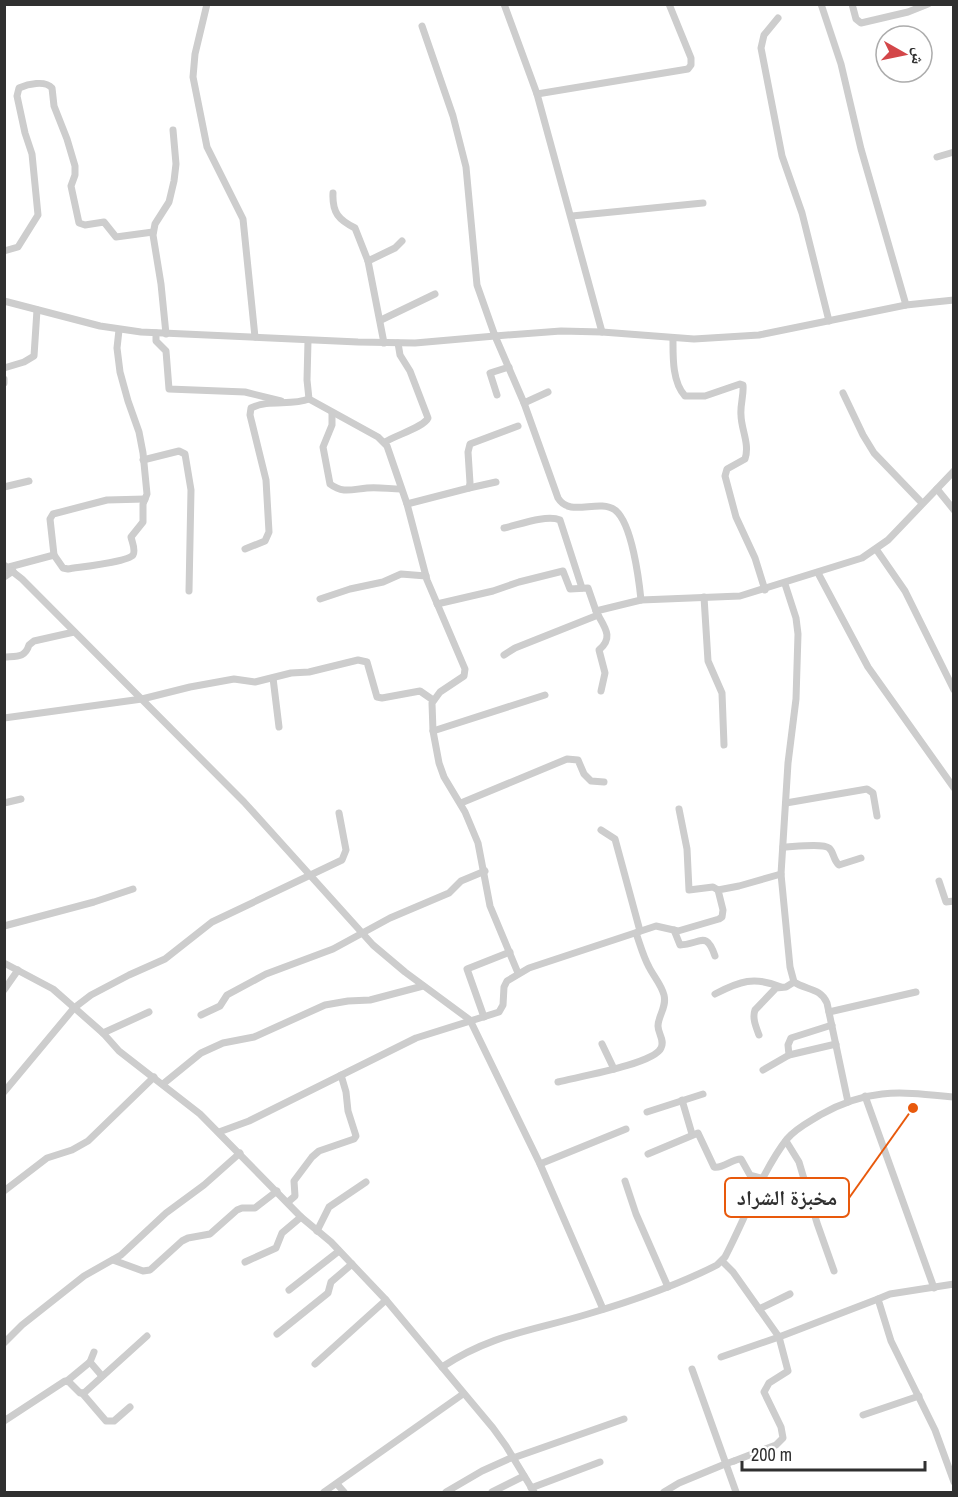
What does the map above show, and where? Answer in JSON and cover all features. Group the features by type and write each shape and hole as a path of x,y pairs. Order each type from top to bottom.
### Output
{"street":[{"path":"207,4 193,64 193,77 207,147 243,219 255,337"},
{"path":"504,4 537,94 602,332"},
{"path":"537,94 688,69 691,66 691,57 669,4"},
{"path":"821,4 841,64 861,149 906,305"},
{"path":"852,4 856,19 861,22 908,12 928,4"},
{"path":"778,18 764,35 761,48 782,156 802,213 829,321"},
{"path":"422,26 453,116 466,167 477,285 495,336 524,403 561,504 569,507 607,507 616,511 621,518 633,552 641,600"},
{"path":"4,251 18,247 38,215 32,154 17,96 19,88 36,84 46,83 52,88 54,106 75,166 72,186 79,223 86,225 104,222 112,235 119,237 153,232"},
{"path":"166,334 153,232 159,215 169,202 174,181 176,164 173,130"},
{"path":"937,157 954,152"},
{"path":"333,193 338,216 344,224 355,228 368,261 384,343"},
{"path":"572,216 703,203"},
{"path":"368,261 395,248 402,241"},
{"path":"381,320 435,294"},
{"path":"4,301 119,330 308,341 398,343 547,332 602,332 694,339 759,334 906,305 954,300"},
{"path":"4,368 24,362 34,356 37,310"},
{"path":"119,330 117,348 120,372 139,432 143,460 147,494 145,499 142,505 143,522 131,537 134,552 131,557 66,570 54,555 50,519 53,514 101,501 145,499"},
{"path":"156,333 156,341 166,351 169,389 245,392 282,401 297,402 309,399 385,442 407,504 426,576 466,672 433,700 431,707 441,769 461,803 478,843 491,911 518,973"},
{"path":"673,338 677,382 685,396 705,396 743,385 740,413 747,446 746,456 745,459 727,469 724,476 736,517 755,558 765,590"},
{"path":"308,341 309,399"},
{"path":"385,442 423,425 428,418 410,371 400,355 398,343"},
{"path":"497,395 490,374 509,367"},
{"path":"524,403 548,392"},
{"path":"843,393 874,453 922,503"},
{"path":"245,549 266,541 269,532 266,480 251,408 282,401"},
{"path":"332,413 332,425 323,447 330,484 347,491 369,488 402,489"},
{"path":"469,488 471,483 468,452 470,444 518,426"},
{"path":"143,460 178,451 185,454 191,490 189,591"},
{"path":"504,656 515,648 597,613 641,600 740,596 785,584 862,558 888,540 954,471"},
{"path":"4,487 28,481"},
{"path":"407,504 496,482"},
{"path":"937,489 954,510"},
{"path":"504,528 544,518 560,519 582,588"},
{"path":"876,549 905,591 954,690"},
{"path":"4,577 9,568 54,555"},
{"path":"9,568 244,802 308,875 386,957 470,1020 540,1164 603,1309"},
{"path":"437,604 562,571 569,588 588,588 608,641 599,650 605,673 601,691"},
{"path":"819,573 868,667 954,788"},
{"path":"320,599 350,589 384,582 401,574 426,576"},
{"path":"785,584 796,618 798,654 781,874 790,967 794,982"},
{"path":"704,597 708,661 722,693 724,745"},
{"path":"4,657 23,655 34,641 74,632"},
{"path":"4,718 142,699 234,679 255,682 361,660 367,662 369,666 377,697 420,691 433,700"},
{"path":"273,678 279,727"},
{"path":"433,730 545,695"},
{"path":"461,803 567,759 578,760 584,774 591,781 604,782"},
{"path":"786,803 870,789 873,793 877,816"},
{"path":"4,803 21,799"},
{"path":"679,809 687,849 689,890 713,887 718,890 781,874"},
{"path":"4,1092 74,1008 104,987 165,959 212,922 342,860 346,850 339,813"},
{"path":"558,1082 614,1069 652,1057 662,1046 658,1026 663,1010 664,994 646,962 615,839 601,830"},
{"path":"783,847 825,846 831,851 835,862 839,865 861,858"},
{"path":"201,1015 220,1006 227,995 266,974 333,949 390,918 449,893 461,881 485,872"},
{"path":"939,881 946,902 954,901"},
{"path":"4,926 133,889"},
{"path":"219,1132 249,1121 416,1038 499,1012 507,981 529,968 656,926 674,930 693,928 722,916 723,910 718,890"},
{"path":"674,930 680,945 706,940 710,943 715,956"},
{"path":"484,1017 467,969 510,952"},
{"path":"4,963 46,985 103,1033 119,1051 200,1113 301,1217 339,1251 386,1300 493,1428 532,1490 600,1462"},
{"path":"4,990 18,970"},
{"path":"715,994 748,980 771,983 781,987"},
{"path":"759,1035 754,1014 773,991 794,982"},
{"path":"794,982 821,993 825,997 848,1102"},
{"path":"163,1084 201,1053 223,1043 254,1037 325,1005 370,1000 423,986"},
{"path":"829,1012 916,992"},
{"path":"103,1033 149,1012"},
{"path":"789,1055 788,1045 791,1038 832,1025"},
{"path":"602,1044 614,1069"},
{"path":"764,1070 789,1055 836,1044"},
{"path":"288,1202 296,1196 294,1181 312,1156 319,1151 354,1139 356,1136 341,1075"},
{"path":"4,1191 47,1158 72,1150 88,1141 154,1077"},
{"path":"441,1367 460,1355 501,1337 603,1309 669,1287 720,1263 762,1178 786,1141 807,1123 865,1096 894,1092 954,1097"},
{"path":"646,1112 703,1094"},
{"path":"865,1096 934,1288"},
{"path":"682,1100 692,1134"},
{"path":"540,1164 626,1129"},
{"path":"648,1154 692,1134 699,1134 714,1167 741,1159 750,1175 762,1178"},
{"path":"786,1141 799,1162 834,1271"},
{"path":"4,1343 22,1325 84,1276 113,1260 240,1153"},
{"path":"625,1181 636,1214 669,1287"},
{"path":"317,1231 329,1207 366,1182"},
{"path":"113,1260 143,1271 150,1270 182,1240 210,1234 237,1210 255,1208 277,1191"},
{"path":"245,1262 276,1248 282,1233 301,1217"},
{"path":"289,1290 339,1251"},
{"path":"664,1492 679,1483 776,1445 783,1438 784,1433 765,1392 769,1383 788,1371 779,1337 759,1309 720,1263"},
{"path":"277,1334 328,1293 331,1282 352,1264"},
{"path":"721,1357 890,1294 954,1284"},
{"path":"759,1309 790,1294"},
{"path":"878,1299 891,1341 935,1430 953,1480"},
{"path":"315,1364 386,1300"},
{"path":"82,1393 147,1336"},
{"path":"4,1421 67,1381 90,1362 94,1352"},
{"path":"90,1362 102,1376"},
{"path":"692,1369 736,1492"},
{"path":"67,1381 82,1393 106,1421 114,1421 130,1407"},
{"path":"324,1492 463,1394"},
{"path":"863,1415 919,1396"},
{"path":"446,1492 482,1471 513,1457 624,1419"},
{"path":"492,1492 524,1476"},
{"path":"337,1484 344,1492"}],"place":[{"name":"مخبزة الشراد","path":"913,1108"}]}
